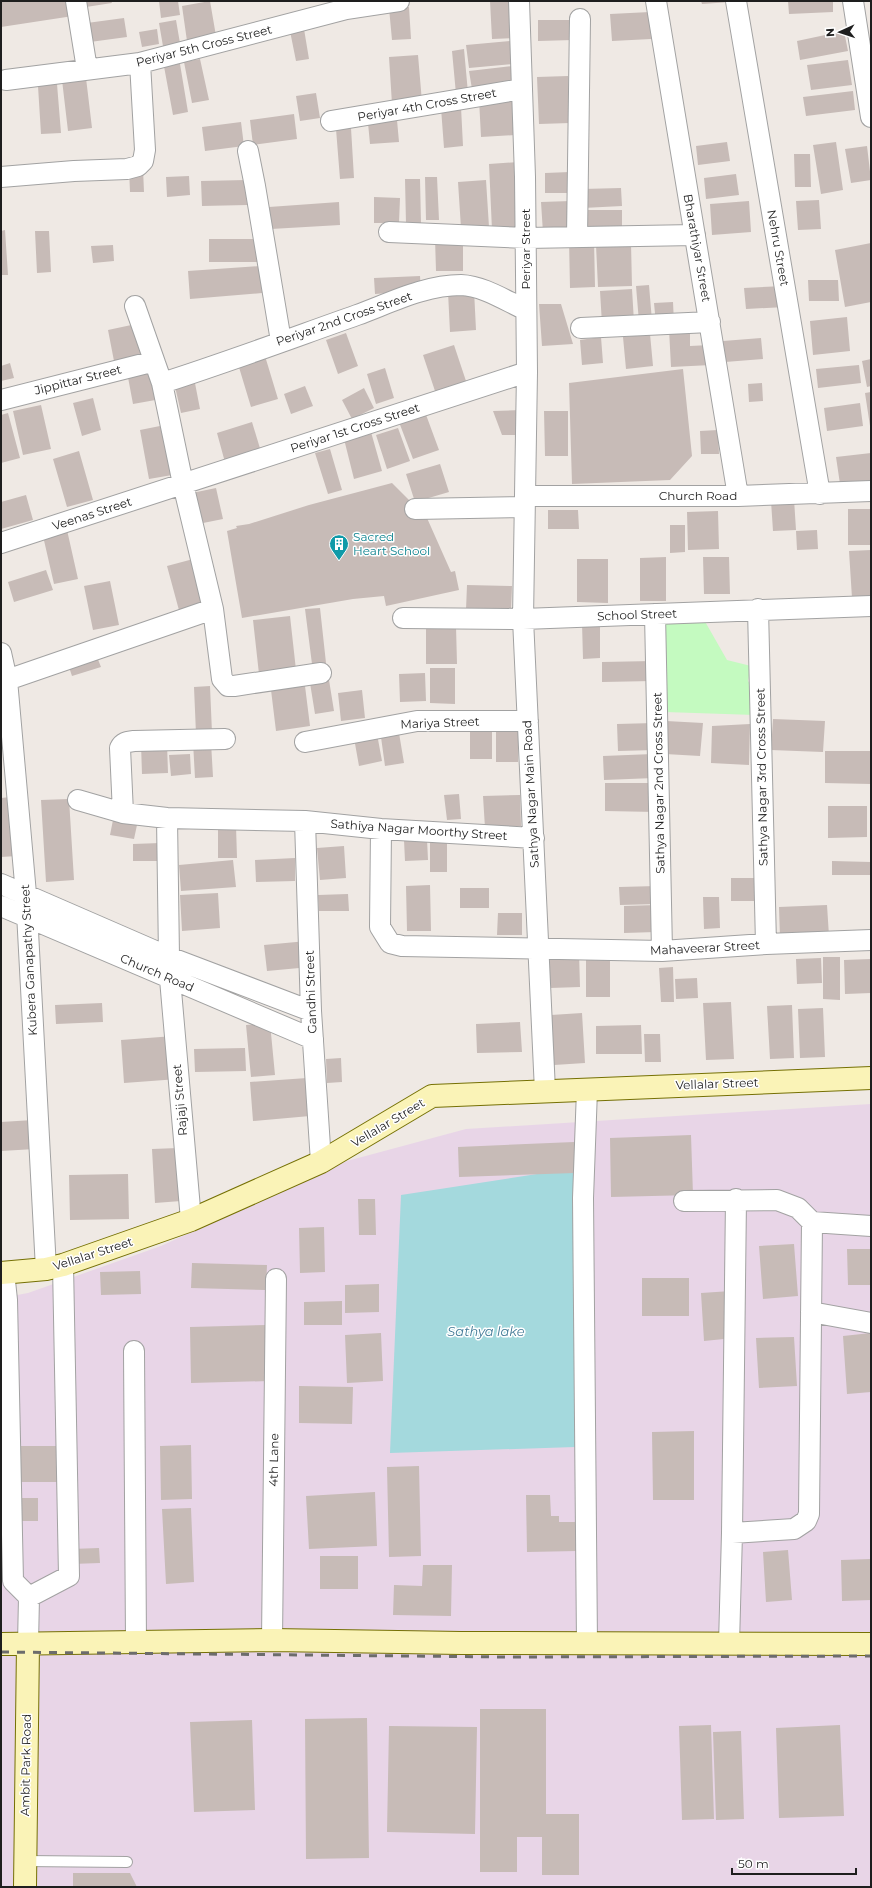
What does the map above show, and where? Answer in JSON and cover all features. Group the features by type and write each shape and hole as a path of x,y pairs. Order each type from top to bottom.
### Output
{"street":[{"path":"76,1 87,70"},
{"name":"Periyar 5th Cross Street","path":"6,80 140,64 346,9 399,1"},
{"name":"Periyar Street","path":"519,1 526,238 527,372 525,502"},
{"name":"Bharathiyar Street","path":"656,1 738,496"},
{"name":"Nehru Street","path":"736,1 820,494"},
{"path":"853,1 871,117"},
{"path":"577,237 580,19"},
{"path":"1,177 138,166 143,161 145,150 140,64"},
{"name":"Periyar 4th Cross Street","path":"331,122 522,89"},
{"path":"248,151 281,341"},
{"path":"389,232 526,238 695,235"},
{"name":"Periyar 2nd Cross Street","path":"162,383 211,368 394,300 439,287 462,285 479,288 526,310"},
{"path":"135,306 157,365 162,383 183,484 213,609 222,679 228,686 321,673"},
{"path":"582,328 710,322"},
{"name":"Jippittar Street","path":"1,400 150,362 155,363"},
{"name":"Periyar 1st Cross Street","path":"183,484 527,372"},
{"name":"Veenas Street","path":"1,543 183,484"},
{"name":"Church Road","path":"414,509 525,502 820,494 871,491"},
{"name":"Sathya Nagar Main Road","path":"525,502 523,619 545,1092"},
{"name":"School Street","path":"403,618 523,619 758,609 871,606"},
{"path":"7,680 213,609"},
{"name":"Sathya Nagar 3rd Cross Street","path":"758,609 766,944"},
{"name":"Sathya Nagar 2nd Cross Street","path":"655,614 662,951"},
{"name":"Kubera Ganapathy Street","path":"1,652 7,680 26,894 26,918 55,1267 69,1576 29,1597"},
{"name":"Mariya Street","path":"305,742 417,721 528,721"},
{"path":"123,813 121,745 126,742 134,741 225,739"},
{"name":"Sathiya Nagar Moorthy Street","path":"78,800 123,813 167,818 305,821 381,829 534,838"},
{"path":"167,818 169,956"},
{"name":"Gandhi Street","path":"305,821 311,1011 321,1162"},
{"name":"Mahaveerar Street","path":"381,829 380,928 390,943 402,946 539,950 662,951 766,944 871,940"},
{"name":"Church Road","path":"1,884 169,956 311,1011"},
{"name":"Church Road","path":"1,906 26,918 313,1039"},
{"name":"Rajaji Street","path":"170,979 191,1220"},
{"name":"Vellalar Street","path":"2,1272 55,1267 191,1220 321,1162 432,1096 871,1078"},
{"path":"587,1090 583,1198 587,1644"},
{"path":"729,1644 732,1533 736,1199"},
{"path":"684,1201 736,1199 777,1200 798,1208 812,1222 871,1226"},
{"path":"732,1533 794,1529 806,1521 809,1514 812,1222"},
{"path":"2,1272 7,1300 13,1581 29,1597 28,1644"},
{"name":"4th Lane","path":"272,1640 276,1279"},
{"path":"811,1312 871,1323"},
{"path":"134,1351 136,1642"},
{"path":"1,1644 272,1640 587,1644 871,1644"},
{"name":"Ambit Park Road","path":"24,1887 28,1644"}],"lane":[{"path":"25,1860 126,1862"}],"shaded area":[{"path":"871,1104 871,1887 1,1887 1,1298 28,1293 161,1246 347,1161 466,1129"}],"green space":[{"path":"703,618 727,660 751,666 748,681 754,688 755,715 665,712 664,619"}],"water":[{"name":"Sathya lake","path":"582,1167 575,1447 390,1453 401,1195"}],"building":[{"path":"1,1 71,1 73,16 1,27"},
{"path":"85,1 111,1 112,3 86,7"},
{"path":"159,1 178,1 180,15 161,18"},
{"path":"210,1 216,36 187,41 182,6"},
{"path":"490,1 518,1 520,38 492,39"},
{"path":"701,1 729,1 730,2 702,4"},
{"path":"788,1 833,1 833,12 789,14"},
{"path":"409,7 411,39 392,40 389,8"},
{"path":"650,12 651,39 612,41 610,14"},
{"path":"124,18 127,37 90,42 87,23"},
{"path":"176,20 181,49 164,52 159,23"},
{"path":"538,20 573,20 573,40 538,41"},
{"path":"157,29 159,44 142,47 139,32"},
{"path":"304,29 309,59 296,61 290,31"},
{"path":"844,31 848,51 800,60 797,41"},
{"path":"511,41 513,64 469,68 466,45"},
{"path":"464,49 468,93 456,94 452,51"},
{"path":"418,55 422,102 392,104 389,57"},
{"path":"179,58 188,112 173,115 163,61"},
{"path":"200,59 209,100 192,103 184,62"},
{"path":"848,60 852,85 811,90 807,65"},
{"path":"513,66 515,84 472,89 469,71"},
{"path":"568,76 570,123 539,124 537,77"},
{"path":"86,78 92,128 68,131 62,80"},
{"path":"57,84 61,133 41,134 38,86"},
{"path":"853,91 855,110 806,116 803,97"},
{"path":"316,93 320,118 300,121 296,96"},
{"path":"513,97 515,135 481,137 479,99"},
{"path":"461,107 463,146 444,148 441,108"},
{"path":"294,114 297,139 253,145 250,120"},
{"path":"397,120 399,142 370,144 368,123"},
{"path":"241,122 244,146 205,151 202,127"},
{"path":"351,128 354,178 340,179 336,129"},
{"path":"727,142 730,161 698,165 696,146"},
{"path":"836,142 843,190 821,194 813,145"},
{"path":"867,146 871,180 851,183 845,149"},
{"path":"794,154 810,154 811,187 795,187"},
{"path":"519,162 522,229 492,230 489,164"},
{"path":"129,169 143,169 144,192 130,192"},
{"path":"570,172 571,193 545,193 545,173"},
{"path":"736,174 739,195 706,199 704,178"},
{"path":"189,176 190,195 167,197 166,177"},
{"path":"425,177 437,177 439,220 426,220"},
{"path":"405,179 420,179 421,224 406,224"},
{"path":"246,180 247,205 202,206 201,181"},
{"path":"486,180 489,227 461,228 458,182"},
{"path":"621,188 622,206 583,208 582,189"},
{"path":"374,197 400,198 399,223 374,223"},
{"path":"819,200 821,229 798,230 796,201"},
{"path":"571,201 572,232 543,233 541,202"},
{"path":"749,201 751,232 712,235 710,204"},
{"path":"339,202 340,225 271,229 269,207"},
{"path":"585,210 622,210 622,226 585,226"},
{"path":"5,230 8,275 1,275 1,231"},
{"path":"35,231 49,231 51,272 37,273"},
{"path":"435,238 463,238 463,271 436,271"},
{"path":"209,239 261,239 262,262 209,262"},
{"path":"569,239 594,239 595,287 570,288"},
{"path":"631,243 632,286 598,287 596,245"},
{"path":"871,243 871,302 845,307 835,250"},
{"path":"113,245 114,261 93,263 91,246"},
{"path":"260,266 262,293 190,299 188,271"},
{"path":"420,276 421,291 375,294 374,278"},
{"path":"808,280 838,280 839,301 809,301"},
{"path":"649,285 652,321 639,322 636,286"},
{"path":"784,286 785,307 746,309 744,288"},
{"path":"632,289 634,322 602,324 600,291"},
{"path":"474,290 476,330 450,332 448,292"},
{"path":"673,302 674,323 656,324 654,303"},
{"path":"539,304 561,304 573,344 542,346"},
{"path":"847,317 850,351 813,355 810,321"},
{"path":"136,324 143,354 114,361 108,330"},
{"path":"690,328 690,346 710,345 711,365 671,367 669,329"},
{"path":"346,333 358,366 338,374 326,340"},
{"path":"650,334 653,366 626,369 623,337"},
{"path":"601,337 603,363 582,365 580,340"},
{"path":"761,338 763,359 725,362 723,341"},
{"path":"454,345 467,384 436,394 423,355"},
{"path":"265,356 278,399 251,407 238,364"},
{"path":"871,359 871,386 867,387 862,361"},
{"path":"10,363 14,378 1,381 1,366"},
{"path":"859,365 861,383 818,388 816,369"},
{"path":"155,367 161,399 133,404 127,372"},
{"path":"385,368 394,398 376,404 367,374"},
{"path":"683,369 692,456 670,480 572,484 569,383"},
{"path":"194,378 200,409 181,413 174,382"},
{"path":"762,383 763,401 749,402 748,384"},
{"path":"305,386 313,406 291,414 284,394"},
{"path":"364,388 374,408 352,419 342,400"},
{"path":"871,392 871,426 870,426 865,393"},
{"path":"93,398 101,430 82,436 73,403"},
{"path":"860,403 863,426 827,431 824,408"},
{"path":"41,405 51,449 23,455 13,411"},
{"path":"521,410 522,435 502,435 493,411"},
{"path":"544,411 568,411 568,456 545,456"},
{"path":"425,412 439,450 413,459 399,422"},
{"path":"8,413 20,458 1,463 1,415"},
{"path":"252,422 262,455 226,466 217,433"},
{"path":"170,424 178,474 149,479 140,430"},
{"path":"398,428 410,461 387,469 376,435"},
{"path":"718,430 719,454 701,454 700,431"},
{"path":"371,432 382,471 354,479 344,439"},
{"path":"330,449 342,490 328,494 315,453"},
{"path":"79,451 93,500 67,507 53,459"},
{"path":"871,453 871,481 840,484 836,457"},
{"path":"440,464 449,492 415,502 406,474"},
{"name":"Sacred Heart School","path":"392,483 427,518 451,572 455,571 459,590 386,606 384,596 353,599 242,618 227,531 237,528 236,526 249,524 309,505"},
{"path":"216,488 223,519 198,524 192,493"},
{"path":"26,495 33,520 1,529 1,502"},
{"path":"794,499 796,530 773,531 771,501"},
{"path":"848,509 871,509 871,545 848,545"},
{"path":"548,510 578,510 579,529 548,529"},
{"path":"718,511 719,549 688,550 687,512"},
{"path":"670,525 685,525 685,552 670,553"},
{"path":"67,530 78,579 54,584 43,536"},
{"path":"817,530 818,549 797,550 796,531"},
{"path":"871,550 871,597 852,598 849,551"},
{"path":"666,557 666,601 640,601 640,558"},
{"path":"703,557 729,557 730,594 704,594"},
{"path":"197,558 210,606 180,614 167,566"},
{"path":"577,559 608,559 608,603 577,602"},
{"path":"46,570 53,590 14,602 8,582"},
{"path":"110,581 119,625 93,630 84,586"},
{"path":"467,585 512,586 511,611 466,610"},
{"path":"320,608 326,663 312,664 305,609"},
{"path":"290,616 296,670 259,674 253,620"},
{"path":"582,623 600,623 600,658 583,659"},
{"path":"426,626 456,626 457,664 426,664"},
{"path":"95,652 101,667 72,676 67,661"},
{"path":"653,661 653,681 602,682 602,662"},
{"path":"430,668 455,668 455,704 430,703"},
{"path":"425,673 426,701 400,702 399,674"},
{"path":"329,680 334,711 315,714 310,683"},
{"path":"210,686 212,733 196,734 194,687"},
{"path":"305,686 310,726 276,731 271,690"},
{"path":"362,690 365,718 341,721 338,693"},
{"path":"773,719 825,721 823,752 771,750"},
{"path":"666,721 703,723 700,756 665,754"},
{"path":"654,723 655,750 618,751 617,724"},
{"path":"750,724 749,765 711,763 712,726"},
{"path":"398,727 404,763 385,766 380,730"},
{"path":"496,728 518,728 518,762 496,762"},
{"path":"470,730 492,730 492,759 470,759"},
{"path":"377,734 382,761 359,766 354,738"},
{"path":"193,742 211,742 213,777 195,778"},
{"path":"167,743 168,773 142,774 141,744"},
{"path":"825,751 871,751 871,784 825,783"},
{"path":"190,754 191,774 171,776 169,755"},
{"path":"653,754 654,778 604,780 603,756"},
{"path":"605,783 656,783 656,812 605,811"},
{"path":"459,794 461,819 447,820 444,795"},
{"path":"520,795 521,826 485,828 483,796"},
{"path":"11,797 17,856 1,857 1,798"},
{"path":"69,799 74,880 46,882 41,800"},
{"path":"828,806 867,806 867,837 828,838"},
{"path":"113,820 137,825 134,839 110,835"},
{"path":"218,826 236,826 237,858 218,858"},
{"path":"427,839 428,860 405,861 404,840"},
{"path":"430,841 447,841 447,872 430,872"},
{"path":"160,843 160,861 133,861 133,844"},
{"path":"344,846 346,878 320,880 317,848"},
{"path":"295,858 295,881 256,882 255,860"},
{"path":"233,860 236,887 181,891 179,865"},
{"path":"832,861 871,862 871,875 832,875"},
{"path":"731,878 761,878 761,901 731,901"},
{"path":"430,885 431,931 407,931 406,886"},
{"path":"657,886 657,904 620,905 619,887"},
{"path":"460,888 489,888 489,908 460,908"},
{"path":"218,893 220,928 182,931 180,895"},
{"path":"348,894 349,911 319,911 318,895"},
{"path":"703,897 719,897 720,928 704,929"},
{"path":"656,905 656,932 624,933 624,906"},
{"path":"827,905 829,936 780,938 779,907"},
{"path":"498,913 522,913 522,935 497,935"},
{"path":"307,941 310,967 267,971 264,945"},
{"path":"579,952 580,987 550,988 549,953"},
{"path":"610,953 610,997 586,997 586,954"},
{"path":"823,957 840,957 840,1000 823,999"},
{"path":"821,958 822,983 797,984 796,959"},
{"path":"871,959 871,993 845,994 844,960"},
{"path":"673,967 674,1002 661,1002 659,968"},
{"path":"697,978 698,998 676,999 675,979"},
{"path":"731,1002 734,1059 706,1060 703,1003"},
{"path":"102,1003 103,1022 56,1024 55,1005"},
{"path":"792,1005 794,1058 770,1059 767,1006"},
{"path":"823,1008 825,1057 800,1058 798,1009"},
{"path":"582,1013 585,1063 554,1065 551,1015"},
{"path":"520,1022 522,1052 477,1053 476,1024"},
{"path":"270,1023 275,1075 251,1077 246,1025"},
{"path":"641,1025 642,1054 596,1054 596,1026"},
{"path":"644,1034 660,1034 661,1062 645,1062"},
{"path":"174,1036 178,1079 124,1083 121,1040"},
{"path":"245,1048 246,1071 195,1072 194,1049"},
{"path":"341,1058 342,1082 327,1083 326,1059"},
{"path":"307,1078 310,1116 253,1121 250,1082"},
{"path":"33,1120 35,1149 1,1151 1,1122"},
{"path":"691,1135 693,1195 611,1197 610,1138"},
{"path":"574,1142 575,1173 459,1177 458,1147"},
{"path":"178,1148 181,1201 155,1203 152,1149"},
{"path":"128,1174 129,1219 70,1220 69,1175"},
{"path":"358,1199 375,1199 376,1235 359,1235"},
{"path":"324,1227 325,1272 300,1273 299,1228"},
{"path":"794,1244 798,1296 763,1299 759,1246"},
{"path":"847,1249 871,1249 871,1285 848,1285"},
{"path":"192,1263 267,1265 266,1290 191,1288"},
{"path":"140,1271 141,1294 101,1295 100,1272"},
{"path":"642,1278 689,1278 689,1316 642,1316"},
{"path":"379,1284 379,1312 345,1313 345,1285"},
{"path":"731,1291 734,1338 704,1341 701,1293"},
{"path":"342,1301 342,1325 304,1325 304,1302"},
{"path":"267,1325 269,1381 191,1383 190,1327"},
{"path":"381,1333 383,1381 347,1383 345,1335"},
{"path":"871,1333 871,1392 847,1394 843,1336"},
{"path":"794,1337 797,1386 759,1388 756,1338"},
{"path":"299,1386 353,1387 352,1424 299,1423"},
{"path":"694,1431 694,1500 653,1500 652,1432"},
{"path":"191,1445 192,1499 161,1500 160,1446"},
{"path":"19,1446 61,1446 61,1482 20,1482"},
{"path":"419,1466 421,1556 389,1557 387,1467"},
{"path":"375,1492 377,1546 309,1549 306,1496"},
{"path":"526,1495 550,1495 551,1516 559,1516 559,1522 576,1522 577,1551 527,1552"},
{"path":"13,1498 38,1498 38,1521 14,1521"},
{"path":"191,1508 194,1582 166,1584 162,1509"},
{"path":"99,1548 100,1563 72,1564 71,1549"},
{"path":"788,1550 792,1600 766,1602 763,1552"},
{"path":"320,1556 358,1556 358,1589 320,1589"},
{"path":"871,1559 871,1600 842,1601 841,1560"},
{"path":"423,1565 452,1565 451,1616 393,1615 394,1585 422,1586"},
{"path":"480,1709 546,1709 546,1814 579,1814 579,1875 542,1875 542,1837 517,1837 517,1872 480,1872"},
{"path":"367,1718 369,1858 306,1859 305,1719"},
{"path":"252,1720 255,1810 194,1812 190,1722"},
{"path":"711,1725 714,1819 682,1820 679,1726"},
{"path":"840,1725 844,1816 779,1818 776,1728"},
{"path":"389,1726 477,1727 475,1834 387,1832"},
{"path":"741,1731 744,1819 716,1820 713,1732"},
{"path":"73,1873 130,1873 137,1887 73,1887"}],"railway":[{"path":"1,1652 508,1657 871,1656"}],"place":[{"name":"Sacred Heart School","path":"339,561"}]}
